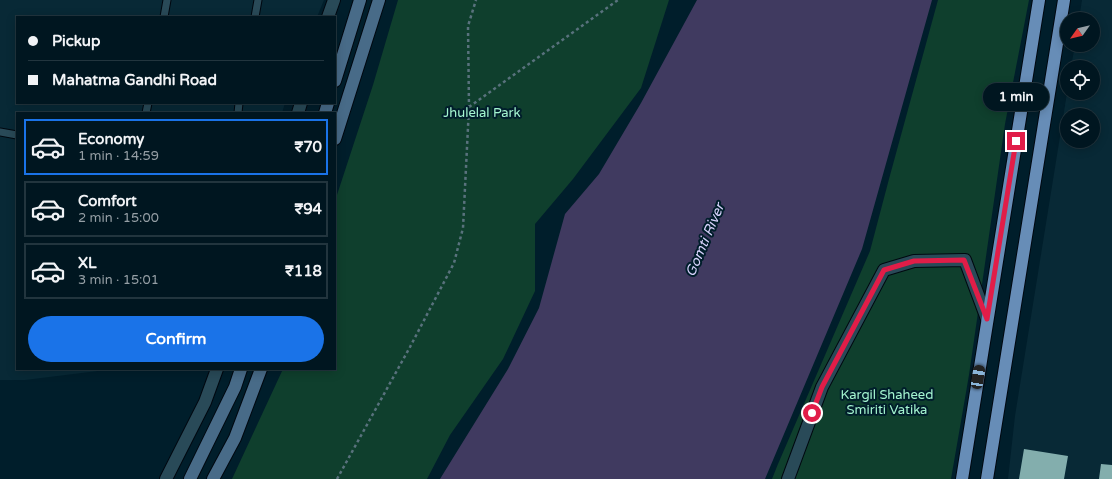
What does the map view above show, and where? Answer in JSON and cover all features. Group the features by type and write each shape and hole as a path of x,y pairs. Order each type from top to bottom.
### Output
{"main road":[{"path":"962,479 1039,0"},
{"path":"987,479 1064,0"}],"street":[{"path":"336,78 360,0"},
{"path":"336,136 379,0"},
{"path":"328,16 331,1"},
{"path":"788,479 822,387 884,270 914,261 964,260 987,319"},
{"path":"166,479 205,402 217,370"},
{"path":"190,479 235,387 241,370"},
{"path":"213,479 235,438 261,370"}],"lane":[{"path":"164,16 167,0"},
{"path":"255,16 258,0"},
{"path":"0,132 16,135"}],"path":[{"path":"338,479 454,263 463,228 469,107 468,26 476,0"},
{"path":"469,107 618,0"}],"shaded area":[{"path":"0,0 324,0 317,16 16,16 16,104 285,104 282,112 16,112 16,370 106,370 25,380 0,380"},
{"path":"1082,0 1112,0 1112,479 1008,479 1015,416 1060,136 1060,148 1100,148 1100,108 1065,108 1066,100 1100,100 1100,60 1072,60 1074,52 1100,52 1100,12 1080,12"},
{"path":"106,370 204,370 204,371"}],"green space":[{"name":"Jhulelal Park","path":"398,0 669,0 641,88 573,179 535,224 535,291 503,359 450,435 427,479 232,479 283,370 336,370 336,198 373,85"},
{"name":"Kargil Shaheed Smiriti Vatika","path":"938,0 1029,0 1005,124 969,375 951,479 772,479 870,251"}],"water":[{"name":"Gomti River","path":"697,0 932,0 862,249 765,479 440,479 508,369 539,308 565,214 599,174 641,103"}],"building":[{"path":"1024,449 1068,456 1064,479 1019,479"},
{"path":"1101,464 1112,465 1112,479 1099,479"}],"route":[{"path":"812,413 822,387 884,270 914,261 964,260 987,319 1016,141"}]}
